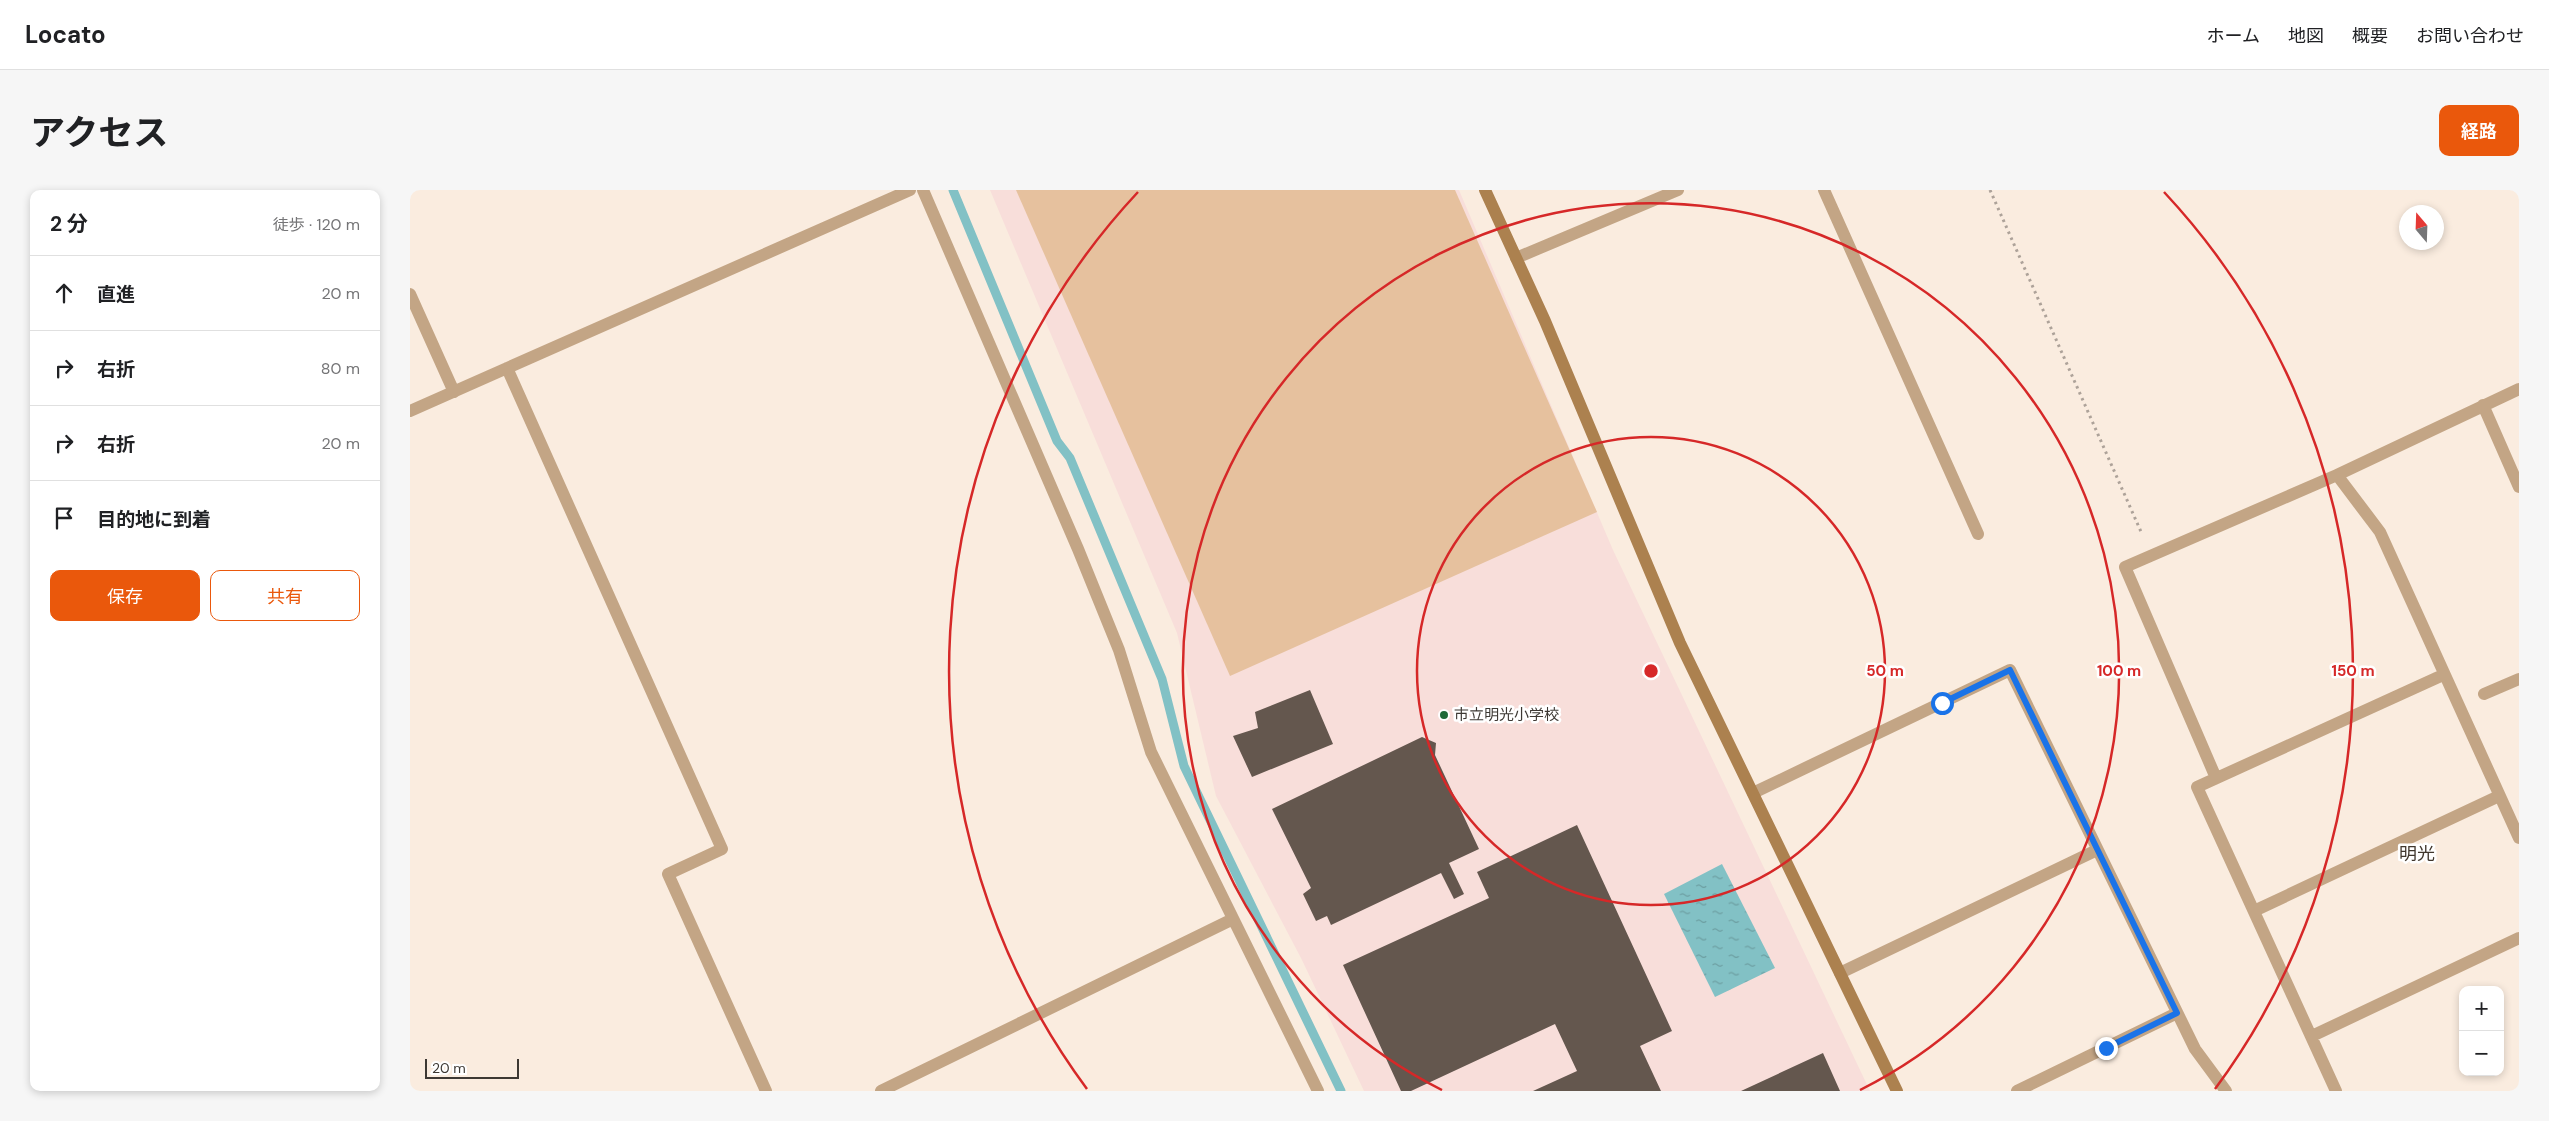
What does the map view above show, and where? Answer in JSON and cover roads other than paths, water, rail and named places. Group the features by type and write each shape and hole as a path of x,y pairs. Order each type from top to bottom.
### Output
{"street":[{"path":"410,411 910,190"},
{"path":"923,190 1078,549 1119,650 1151,752 1318,1091"},
{"path":"1485,190 1516,258 1680,643 1897,1091"},
{"path":"1516,258 1678,190"},
{"path":"1824,190 1978,534"},
{"path":"410,294 454,392"},
{"path":"507,368 722,849 668,874 766,1091"},
{"path":"2216,778 2125,567 2337,475 2519,389"},
{"path":"2483,405 2519,487"},
{"path":"2337,475 2380,532 2443,675 2519,838"},
{"path":"1753,793 2010,670 2096,850 2195,1049 2226,1091"},
{"path":"2336,1091 2197,787 2443,675"},
{"path":"2484,694 2519,679"},
{"path":"2254,911 2499,796"},
{"path":"1840,973 2096,850"},
{"path":"881,1091 1233,919"},
{"path":"2312,1036 2519,938"},
{"path":"2017,1091 2177,1013"}],"water":[{"path":"1722,864 1775,968 1715,997 1664,894"}],"waterway":[{"path":"953,190 1057,441 1070,458 1162,679 1184,766 1341,1091"}],"place":[{"name":"市立明光小学校","path":"1444,715"}],"district":[{"name":"明光","path":"2417,854"}]}
